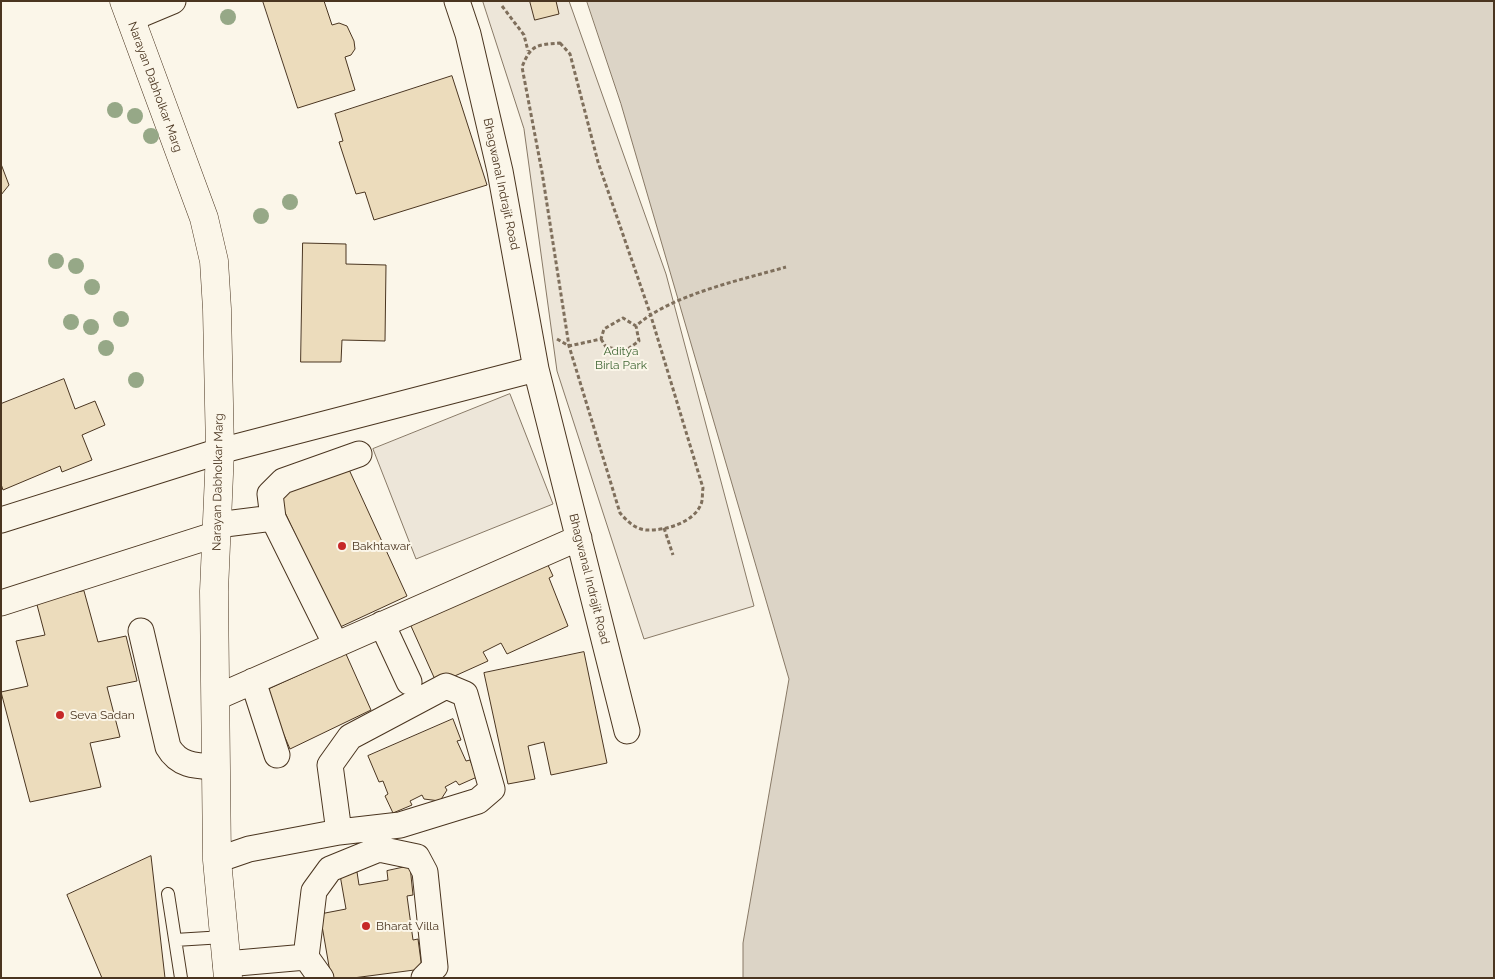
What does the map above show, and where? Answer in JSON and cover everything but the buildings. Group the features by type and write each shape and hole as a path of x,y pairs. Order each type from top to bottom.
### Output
{"street":[{"path":"127,10 173,1"},
{"name":"Bhagwanal Indrajit Road","path":"457,1 468,34 500,171 536,369 627,731"},
{"name":"Narayan Dabholkar Marg","path":"127,10 204,218 214,261 218,309 220,452 214,591 217,860 227,971"},
{"path":"1,520 220,452 536,369"},
{"path":"336,645 273,518 270,494 283,481 359,454"},
{"path":"1,603 217,529 273,518"},
{"path":"215,698 579,538"},
{"path":"382,624 409,682"},
{"path":"141,631 164,735 171,752 182,762 216,767"},
{"path":"252,681 277,755"},
{"path":"217,860 250,849 339,832 400,825 478,801 492,789 466,694 446,686 350,737 330,765 339,832"},
{"path":"321,978 306,957 314,891 330,869 379,849 417,857 425,872 435,967 424,978"},
{"path":"227,971 306,957"}],"lane":[{"path":"168,894 181,978"},
{"path":"175,940 224,936"}],"path":[{"path":"502,6 524,35 528,51 522,67 524,85 542,172 569,346 620,513 630,524 646,530 664,528 693,516 702,504 703,488 650,314 598,162 570,54 560,42 542,44 528,51"},
{"path":"636,326 650,314 714,288 786,267"},
{"path":"623,318 636,326 638,341 626,351 606,347 602,338 604,329 623,318"},
{"path":"569,346 602,338"},
{"path":"664,528 673,555"}],"green space":[{"name":"Aditya Birla Park","path":"483,1 569,1 666,274 754,606 644,639 557,371 524,129"},
{"path":"510,394 553,504 416,559 373,449"}],"shaded area":[{"path":"587,1 1494,1 1494,978 743,978 743,943 789,679 621,104"}],"place":[{"name":"Bakhtawar","path":"342,546"},
{"name":"Seva Sadan","path":"60,715"},
{"name":"Bharat Villa","path":"366,926"}]}
